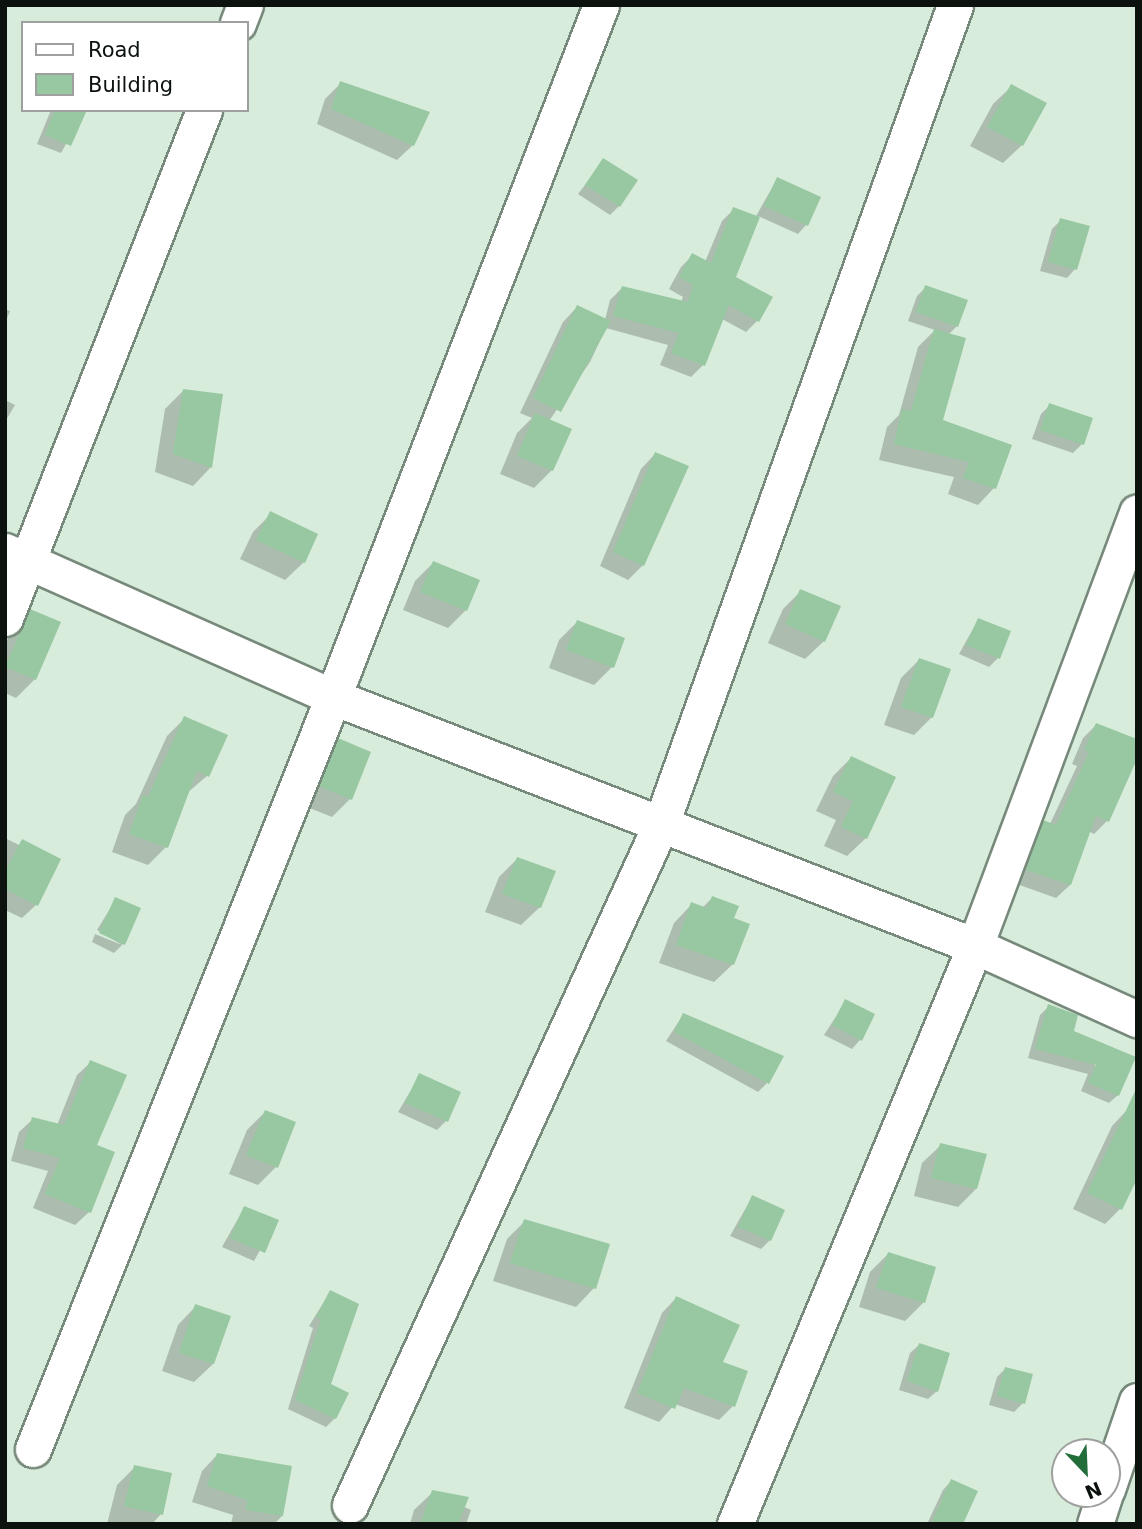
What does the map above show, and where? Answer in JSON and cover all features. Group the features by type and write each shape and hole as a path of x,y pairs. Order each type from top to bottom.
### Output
{"street":[{"path":"33,1449 333,697 601,5"},
{"path":"350,1505 661,824 955,5"},
{"path":"5,618 16,556 203,112"},
{"path":"735,1524 975,946 1137,512"},
{"path":"16,556 333,697 975,946 1137,1019"},
{"path":"1121,1448 1137,1401"}],"building":[{"path":"340,81 430,112 414,146 331,109"},
{"path":"1011,84 1047,103 1023,146 987,127"},
{"path":"54,112 86,112 71,146 45,135"},
{"path":"603,158 638,180 620,207 585,185"},
{"path":"777,177 821,197 808,226 764,206"},
{"path":"733,207 760,217 736,277 773,297 759,322 729,305 705,366 671,353 679,333 613,316 622,286 688,302 693,285 679,277 692,253 711,263"},
{"path":"1060,218 1090,226 1077,270 1048,262"},
{"path":"925,285 968,300 958,327 916,312"},
{"path":"577,305 611,321 561,412 533,398"},
{"path":"934,329 966,338 943,420 1012,445 996,489 963,478 969,462 894,444 902,409 911,411"},
{"path":"183,389 223,394 212,468 173,454"},
{"path":"1049,403 1093,418 1084,445 1040,430"},
{"path":"535,413 572,429 553,471 517,456"},
{"path":"655,452 689,466 644,566 613,552"},
{"path":"270,511 318,534 305,563 256,540"},
{"path":"433,561 480,580 467,611 420,592"},
{"path":"800,589 841,606 825,642 785,624"},
{"path":"30,609 61,622 36,680 5,667"},
{"path":"978,618 1011,631 1000,659 966,645"},
{"path":"577,620 625,638 614,668 566,650"},
{"path":"919,658 951,669 933,718 901,707"},
{"path":"184,716 228,735 209,777 197,771 168,848 129,834 143,795 148,797"},
{"path":"1096,723 1137,739 1137,759 1109,822 1096,816 1071,885 1026,870 1043,820 1056,825 1089,752 1084,750"},
{"path":"338,738 371,752 352,800 319,786"},
{"path":"851,756 896,777 867,839 841,827 853,801 833,792"},
{"path":"22,839 61,859 38,906 5,889 5,872"},
{"path":"517,857 556,871 541,908 502,894"},
{"path":"712,896 739,906 734,918 750,924 734,965 676,945 691,902 707,908"},
{"path":"115,897 141,908 125,945 99,933"},
{"path":"845,999 875,1014 862,1041 832,1025"},
{"path":"1048,1004 1078,1015 1074,1031 1136,1057 1119,1096 1088,1083 1096,1065 1035,1049"},
{"path":"683,1013 784,1056 769,1084 674,1032"},
{"path":"90,1060 127,1075 97,1145 115,1152 91,1213 45,1194 60,1158 23,1148 32,1117 64,1125"},
{"path":"419,1073 461,1092 448,1122 405,1103"},
{"path":"1137,1087 1137,1179 1122,1210 1087,1193"},
{"path":"265,1110 296,1122 278,1168 246,1155"},
{"path":"940,1143 987,1154 977,1189 931,1178"},
{"path":"752,1195 785,1210 771,1241 738,1227"},
{"path":"244,1206 279,1220 265,1253 230,1238"},
{"path":"524,1219 610,1244 596,1289 510,1263"},
{"path":"888,1252 936,1267 925,1303 876,1288"},
{"path":"330,1290 359,1304 331,1384 349,1393 336,1419 295,1400 321,1319 316,1317"},
{"path":"676,1296 740,1325 723,1362 748,1371 735,1407 684,1388 675,1409 637,1393"},
{"path":"195,1304 231,1316 214,1364 179,1353"},
{"path":"919,1343 950,1353 938,1392 907,1381"},
{"path":"1005,1367 1033,1374 1025,1404 997,1396"},
{"path":"217,1453 292,1466 283,1516 246,1510 247,1500 207,1486"},
{"path":"134,1465 172,1473 163,1515 124,1506"},
{"path":"951,1479 978,1491 963,1524 931,1524"},
{"path":"432,1490 469,1497 458,1524 420,1524"}]}
